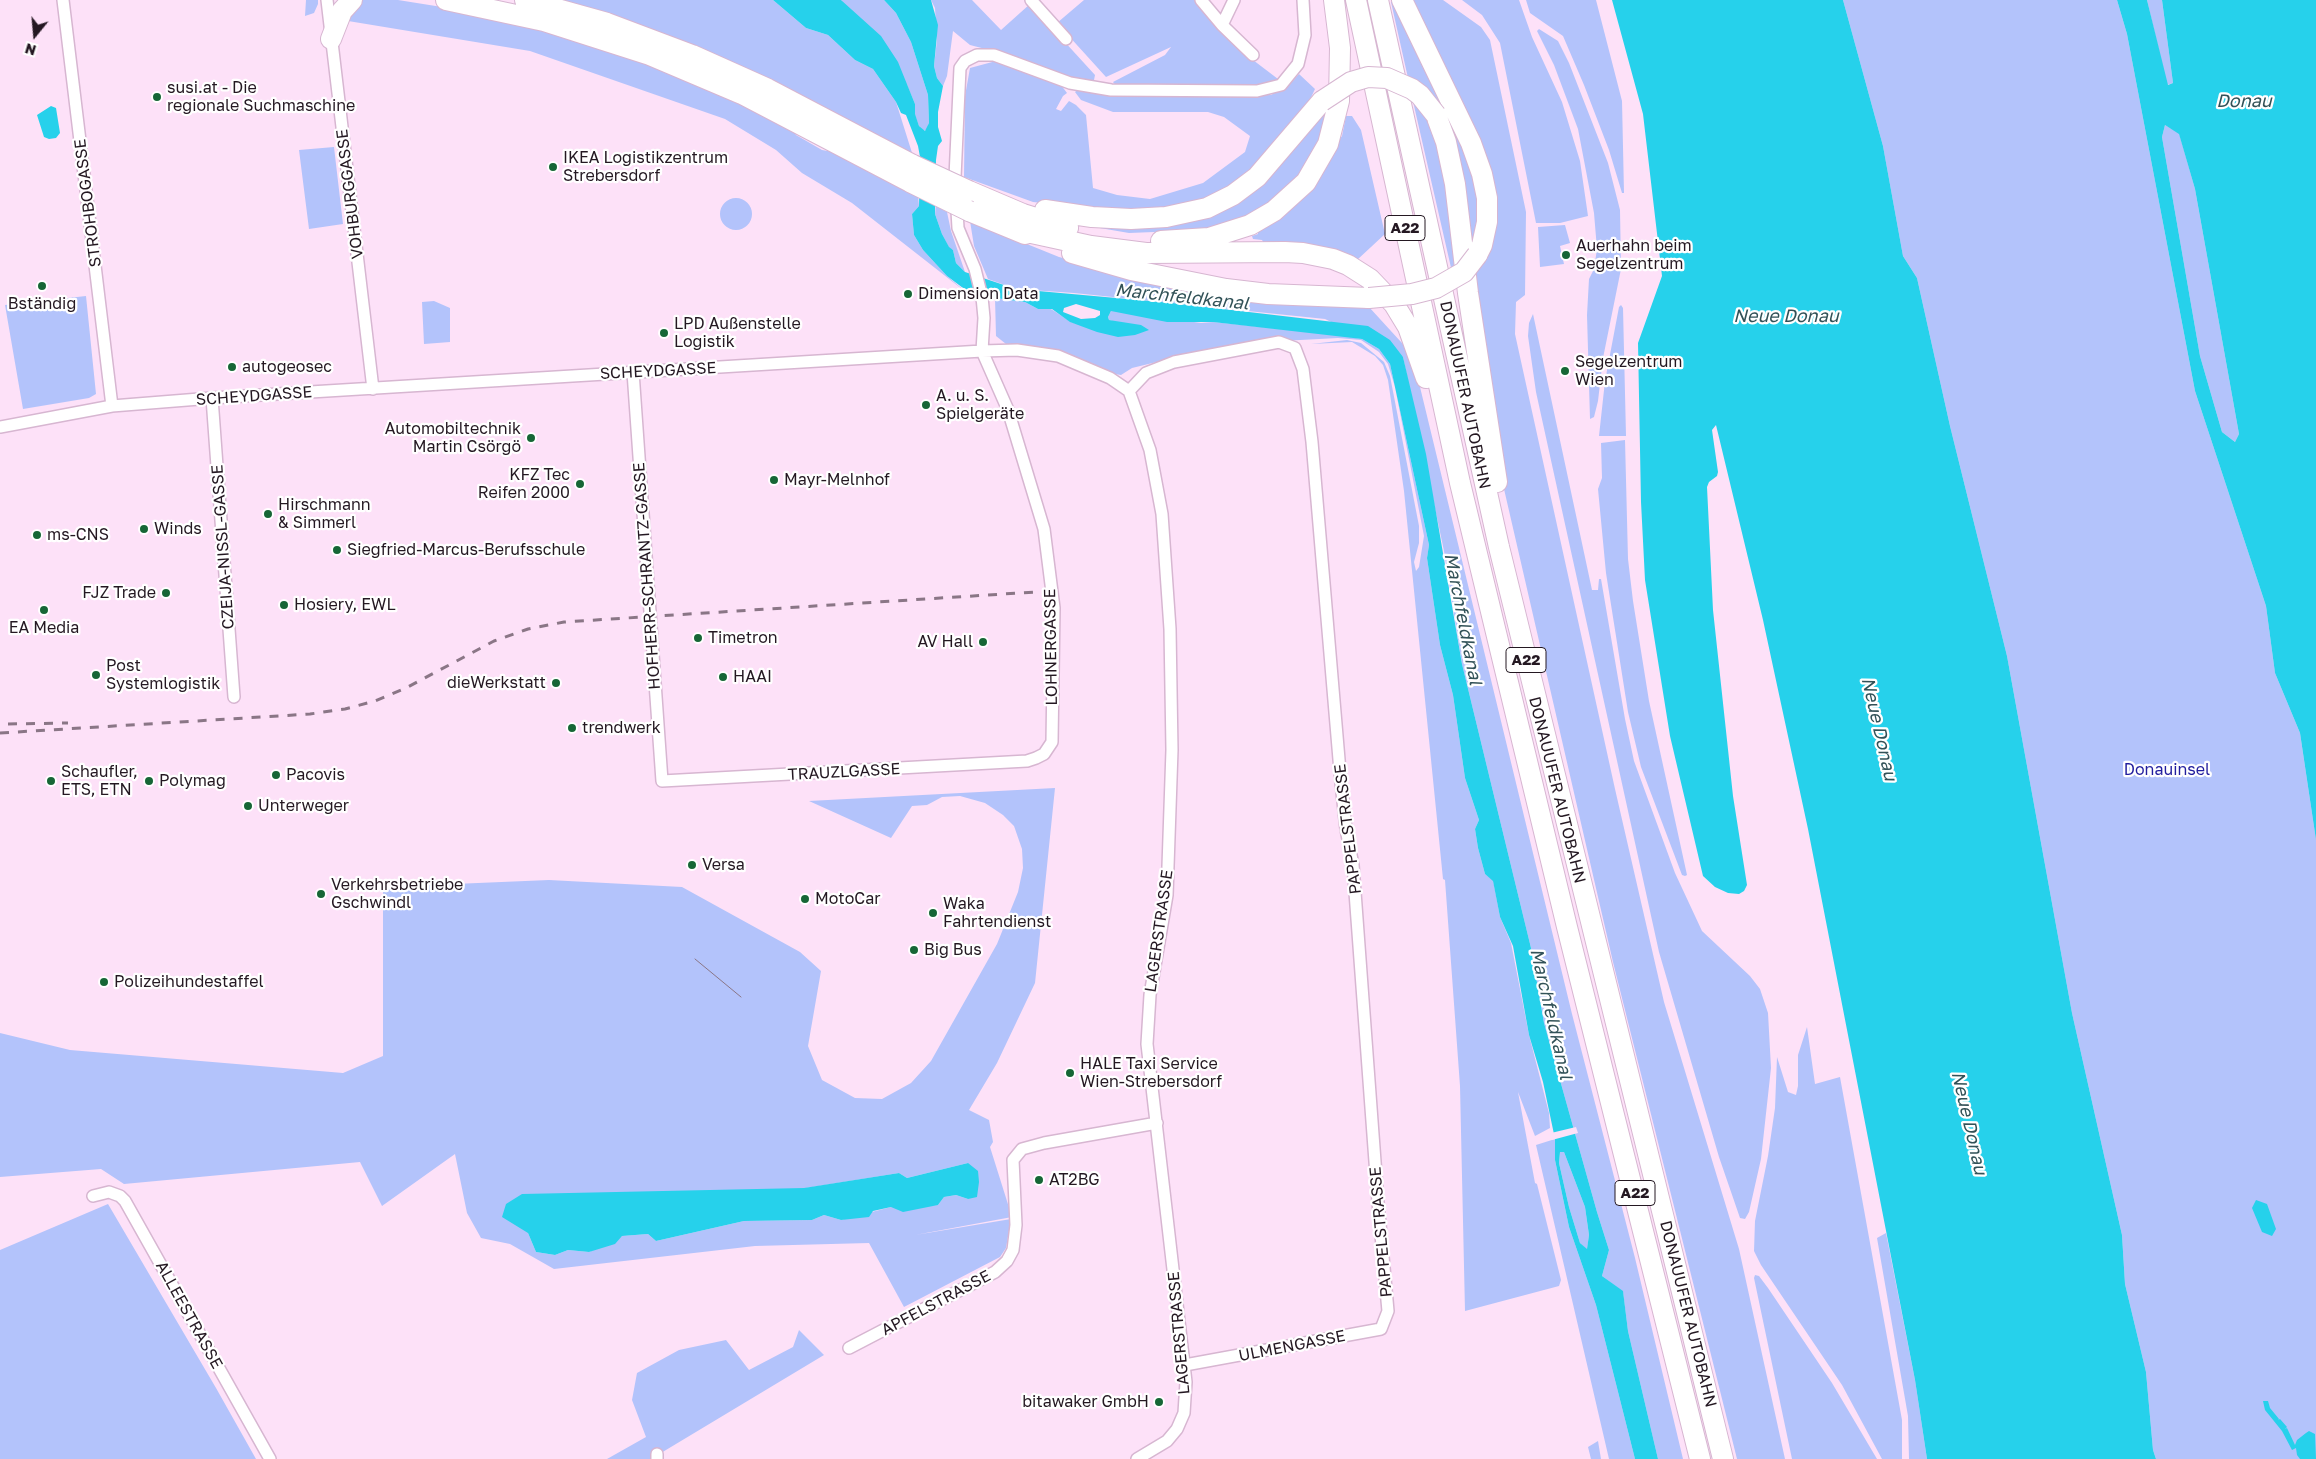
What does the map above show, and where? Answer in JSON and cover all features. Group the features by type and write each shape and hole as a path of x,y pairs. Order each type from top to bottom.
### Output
{"highway":[{"path":"331,39 342,11 352,0"},
{"path":"446,0 552,23 650,54 742,94 969,201 1013,229 1062,250 1102,263 1187,282 1268,294 1369,298 1412,294 1436,288 1464,272 1482,244 1487,222 1487,198 1482,174 1470,143 1402,0"},
{"path":"524,0 607,23 692,55 768,89 912,174"},
{"path":"993,200 1023,214 1071,229 1116,237 1160,241 1193,240 1222,236 1263,219 1286,202 1306,182 1321,158 1332,132 1340,101 1341,68 1334,0"},
{"name":"DONAUUFER AUTOBAHN","path":"1356,0 1454,456 1567,927 1700,1459"},
{"name":"DONAUUFER AUTOBAHN","path":"1378,0 1499,547 1723,1459"},
{"path":"969,201 993,200 1070,214 1112,218 1166,217 1194,212 1233,195 1257,177 1322,101 1351,82 1368,77 1386,78 1412,89 1420,95 1436,115 1446,142 1456,184 1469,303 1497,481 1499,547"},
{"path":"1013,229 1118,250 1174,254 1303,253 1333,259 1348,265 1378,287 1402,316 1416,347 1454,456"}],"street":[{"name":"STROHBOGASSE","path":"63,0 112,406"},
{"name":"VOHBURGGASSE","path":"327,0 373,388"},
{"path":"1031,0 1066,39"},
{"path":"1201,0 1222,25 1253,55"},
{"path":"1222,25 1234,0"},
{"path":"982,351 984,318 982,297 974,269 958,228 955,177 958,75 965,61 977,54 994,55 1070,83 1111,90 1256,91 1281,85 1298,64 1305,36 1303,0"},
{"name":"PAPPELSTRASSE","path":"1129,392 1146,373 1174,362 1279,342 1295,348 1303,369 1312,442 1346,828 1354,865 1377,1193 1388,1311"},
{"name":"SCHEYDGASSE","path":"0,427 112,406 212,398 982,351 1017,350 1058,356 1110,378 1129,392"},
{"name":"LOHNERGASSE","path":"982,351 1008,410 1036,495 1044,528 1054,608 1052,742 1044,754 1027,762"},
{"name":"HOFHERR-SCHRANTZ-GASSE","path":"633,372 662,781"},
{"name":"LAGERSTRASSE","path":"1129,392 1150,450 1162,514 1170,629 1172,750 1167,895 1150,995 1148,1044 1185,1366 1186,1397 1184,1414 1178,1429 1167,1441 1137,1459"},
{"name":"CZEIJA-NISSL-GASSE","path":"212,398 234,697"},
{"name":"TRAUZLGASSE","path":"662,781 1027,762"},
{"name":"APFELSTRASSE","path":"850,1348 995,1272 1007,1261 1013,1250 1016,1224 1013,1160 1022,1149 1044,1142 1157,1123"},
{"name":"ALLEESTRASSE","path":"93,1196 109,1192 125,1201 270,1459"},
{"name":"ULMENGASSE","path":"1185,1366 1381,1329 1388,1311"}],"green space":[{"path":"306,0 318,0 318,4 314,13 305,16"},
{"path":"357,0 398,0 492,15 641,58 792,128 796,135 822,150 844,154 918,195 919,206 912,214 914,235 923,250 947,276 967,293 852,203 802,173 776,150 725,119 530,51 342,20"},
{"path":"560,0 773,0 806,28 828,35 855,60 873,69 896,102 913,156"},
{"path":"841,0 884,0 896,13 911,42 928,95 929,123 927,130 923,131 919,126 913,110 915,104 907,85"},
{"path":"931,0 972,0 1001,30 1030,4 1095,75 1094,80 1086,82 1005,54 970,45 953,31 947,76 943,86 937,78 934,66 937,40 935,8"},
{"path":"1084,0 1194,0 1220,30 1253,60 1278,79 1270,85 1261,86 1117,87 1113,82 1165,55 1171,47 1106,77 1057,23"},
{"path":"1410,0 1443,0 1481,27 1490,40 1526,212 1525,295 1516,302 1515,334 1664,1002 1739,1249 1785,1459 1737,1459 1613,962 1504,489 1471,277 1496,210"},
{"path":"1462,0 1519,0 1532,37 1562,102 1580,161 1588,216 1560,223 1536,223 1500,43 1482,15"},
{"path":"1526,0 1596,0 1622,101 1624,193 1622,193 1609,150 1563,36 1530,13"},
{"name":"Donauinsel","path":"1843,0 2117,0 2127,34 2195,391 2266,606 2275,673 2300,733 2316,840 2316,1459 2156,1459 2153,1450 2146,1372 2125,1284 2122,1235 2072,1013 2007,656 1950,426 1917,278 1903,256 1883,146"},
{"path":"2147,0 2162,0 2173,83 2167,85"},
{"path":"1396,1 1468,151 1481,202 1471,252 1458,158 1408,78 1391,2"},
{"path":"1539,29 1558,41 1569,63 1608,163 1620,210 1621,269 1603,358 1598,401 1594,417 1590,419 1587,315 1589,279 1594,269 1597,249 1594,213 1578,129 1554,65 1537,31"},
{"path":"996,61 1061,85 1067,93 1063,96 1056,109 1061,111 1069,101 1086,115 1093,188 1117,195 1150,199 1203,183 1245,152 1250,136 1224,117 1208,112 1113,112 1081,100 1075,92 1078,89 1161,97 1271,95 1289,85 1299,74 1315,89 1307,106 1244,178 1195,204 1133,211 1088,208 1033,202 964,177 965,96 970,68"},
{"path":"1412,97 1439,138 1458,268 1452,272"},
{"path":"1331,106 1315,154 1291,187 1260,211 1204,230 1129,233 1065,222 1211,213"},
{"path":"1346,116 1352,116 1361,130 1385,234 1357,260 1266,246 1262,240 1253,239 1252,236 1258,234 1258,232 1280,218 1311,190 1321,177 1332,150 1342,136"},
{"path":"2165,125 2179,133 2195,189 2239,434 2235,442 2222,432 2200,356 2162,137"},
{"path":"334,147 343,224 309,229 299,150"},
{"path":"736,198 748,202 752,214 748,226 736,230 724,226 720,214 724,202"},
{"path":"936,206 947,212 951,231 965,272 956,263 953,250 949,248 942,234 935,214"},
{"path":"970,221 1059,257 1147,280 1369,307 1412,354 1572,1014 1635,1258 1683,1459 1658,1459 1628,1331 1623,1292 1602,1276 1609,1250 1544,1023 1531,948 1462,664 1444,551 1403,357 1325,319 1074,293 1016,289 988,279 974,246"},
{"path":"1565,225 1570,243 1560,246 1564,264 1540,267 1538,227"},
{"path":"86,296 96,394 89,398 23,409 5,305"},
{"path":"995,298 1025,302 1038,309 1051,309 1071,322 1081,325 1116,322 1109,320 1108,317 1111,311 1118,311 1201,323 1213,322 1362,339 1379,349 1390,364 1395,387 1388,364 1379,352 1361,340 1338,338 1244,343 1132,368 1121,375 1108,373 1033,347 1006,344 996,336"},
{"path":"434,301 450,308 450,342 424,344 422,302"},
{"path":"1621,305 1623,308 1626,436 1599,436 1605,381 1619,307"},
{"path":"1533,314 1592,590 1598,590 1599,579 1601,579 1634,761 1675,873 1702,931 1750,976 1760,989 1768,1013 1771,1068 1761,1159 1749,1212 1745,1219 1740,1218 1719,1157 1659,952 1536,392 1528,336 1529,323"},
{"path":"1347,340 1361,343 1384,362 1390,376 1419,526 1419,543 1414,562 1416,571 1419,567 1424,536 1395,389 1429,545 1427,558 1440,645 1453,695 1465,778 1479,820 1475,829 1478,848 1485,874 1493,880 1500,917 1511,943 1529,1035 1549,1113 1550,1128 1535,1136 1518,1092 1535,1183 1537,1184 1561,1280 1559,1286 1465,1311 1460,1086 1445,880 1443,879 1404,491 1388,380 1383,365 1375,356 1352,342 1311,344"},
{"path":"1625,440 1628,559 1633,601 1649,701 1687,875 1685,876 1682,875 1641,767 1628,712 1606,573 1598,489 1602,478 1601,443"},
{"path":"1055,788 1035,983 997,1063 969,1110 989,1120 993,1142 990,1147 1012,1217 915,1235 1011,1219 1006,1248 1000,1257 904,1307 869,1243 755,1246 554,1269 510,1244 481,1238 467,1213 455,1154 382,1206 360,1162 124,1184 101,1169 0,1177 0,1033 70,1050 343,1073 383,1056 383,887 549,880 682,887 800,952 821,971 808,1046 822,1080 855,1098 882,1099 911,1083 931,1061 997,944 1018,892 1023,868 1022,849 1014,826 1003,815 985,803 960,796 942,797 927,805 912,806 891,838 809,801","holes":["968,1163 968,1199 956,1195 944,1197 938,1205 891,1207 841,1220 824,1215 812,1220 744,1221 656,1241 648,1234 622,1236 589,1252 568,1250 555,1255 536,1252 528,1233 899,1173 907,1178"]},
{"path":"1807,1027 1815,1084 1840,1077 1902,1420 1902,1459 1882,1459 1842,1385 1761,1265 1754,1251 1755,1221 1775,1108 1777,1057 1788,1092 1796,1095 1798,1086 1798,1055"},
{"path":"1555,1139 1555,1160 1569,1227 1596,1305 1635,1459 1609,1459 1536,1145"},
{"path":"1560,1152 1564,1152 1585,1207 1589,1235 1587,1250 1580,1243 1569,1207 1559,1163"},
{"path":"108,1204 256,1459 0,1459 0,1250"},
{"path":"1886,1233 1915,1380 1927,1459 1909,1459 1908,1416 1877,1238"},
{"path":"1755,1275 1759,1276 1768,1288 1832,1383 1877,1459 1792,1459 1754,1278"},
{"path":"799,1330 824,1355 651,1459 607,1459 646,1437 632,1400 637,1373 679,1350 726,1340 749,1370 793,1347"},
{"path":"1598,1441 1601,1459 1591,1459 1588,1447"}],"water":[{"path":"773,0 841,0 881,36 898,62 915,104 915,114 919,126 925,131 929,123 928,95 911,42 896,13 884,0 931,0 938,25 934,66 937,78 943,86 938,112 938,127 942,141 938,146 936,160 935,214 942,234 949,247 953,250 956,263 965,272 1016,289 1172,303 1368,326 1390,340 1403,357 1426,454 1462,664 1531,948 1544,1023 1609,1250 1602,1276 1623,1291 1628,1331 1658,1459 1635,1459 1596,1305 1569,1227 1555,1160 1555,1139 1543,1082 1529,1035 1513,946 1500,917 1493,881 1485,874 1478,848 1475,829 1479,820 1465,778 1453,695 1440,645 1427,558 1429,545 1390,364 1379,349 1362,339 1213,322 1167,322 1111,311 1108,317 1109,320 1141,325 1149,330 1135,335 1118,337 1070,322 1052,309 1038,309 1025,302 995,298 973,293 963,288 947,276 923,250 914,235 912,214 919,206 920,157 918,146 906,115 901,113 896,102 873,69 855,60 828,35 806,28","holes":["1076,304 1100,311 1100,315 1095,318 1081,319 1063,312 1064,308","1560,1152 1564,1152 1585,1207 1589,1235 1587,1249 1580,1243 1569,1207 1559,1163"]},
{"name":"Neue Donau","path":"1612,0 1843,0 1883,146 1903,256 1917,278 1950,426 2007,656 2072,1013 2122,1235 2125,1284 2146,1372 2153,1450 2156,1459 1927,1459 1915,1380 1808,829 1763,620 1716,425 1712,430 1718,472 1717,476 1709,482 1707,487 1713,610 1733,796 1747,885 1744,891 1739,894 1728,893 1715,887 1703,876 1670,736 1645,580 1641,502 1638,343 1662,276 1643,114"},
{"name":"Donau","path":"2117,0 2147,0 2168,85 2173,83 2162,0 2316,0 2316,840 2300,733 2275,673 2266,606 2195,391 2127,34","holes":["2165,125 2179,134 2195,189 2239,434 2235,442 2222,432 2200,356 2162,137"]},
{"path":"51,106 56,108 60,133 56,138 49,139 44,137 37,115"},
{"path":"968,1163 978,1171 977,1197 968,1199 956,1195 944,1197 938,1205 903,1212 891,1207 873,1211 869,1217 841,1220 824,1215 812,1220 744,1221 656,1241 648,1234 622,1236 615,1244 589,1252 568,1250 555,1255 536,1252 528,1233 502,1217 506,1204 522,1194 804,1188 899,1173 907,1178"},
{"path":"2256,1200 2267,1204 2276,1229 2272,1236 2262,1232 2252,1208"},
{"path":"2263,1401 2268,1401 2278,1420 2280,1419 2287,1427 2285,1429 2287,1428 2295,1445 2297,1440 2309,1431 2315,1434 2316,1459 2300,1459 2296,1448 2292,1450 2282,1431 2265,1410"}],"pier":[{"path":"1576,1127 1578,1133 1552,1140 1551,1133"}],"tram line":[{"path":"695,959 741,997"}],"railway":[{"path":"0,733 310,714 345,709 375,701 406,688 494,641 528,629 564,622 1035,592"},
{"path":"8,724 68,723"}],"place":[{"name":"susi.at - Die regionale Suchmaschine","path":"157,97"},
{"name":"IKEA Logistikzentrum Strebersdorf","path":"553,167"},
{"name":"Auerhahn beim Segelzentrum","path":"1566,255"},
{"name":"Bständig","path":"42,286"},
{"name":"Dimension Data","path":"908,294"},
{"name":"LPD Außenstelle Logistik","path":"664,333"},
{"name":"autogeosec","path":"232,367"},
{"name":"Segelzentrum Wien","path":"1565,371"},
{"name":"A. u. S. Spielgeräte","path":"926,405"},
{"name":"Automobiltechnik Martin Csörgö","path":"531,438"},
{"name":"Mayr-Melnhof","path":"774,480"},
{"name":"KFZ Tec Reifen 2000","path":"580,484"},
{"name":"Hirschmann & Simmerl","path":"268,514"},
{"name":"Winds","path":"144,529"},
{"name":"ms-CNS","path":"37,535"},
{"name":"Siegfried-Marcus-Berufsschule","path":"337,550"},
{"name":"FJZ Trade","path":"166,593"},
{"name":"Hosiery, EWL","path":"284,605"},
{"name":"EA Media","path":"44,610"},
{"name":"Timetron","path":"698,638"},
{"name":"AV Hall","path":"983,642"},
{"name":"Post Systemlogistik","path":"96,675"},
{"name":"HAAI","path":"723,677"},
{"name":"dieWerkstatt","path":"556,683"},
{"name":"trendwerk","path":"572,728"},
{"name":"Pacovis","path":"276,775"},
{"name":"Schaufler, ETS, ETN","path":"51,781"},
{"name":"Polymag","path":"149,781"},
{"name":"Unterweger","path":"248,806"},
{"name":"Versa","path":"692,865"},
{"name":"Verkehrsbetriebe Gschwindl","path":"321,894"},
{"name":"MotoCar","path":"805,899"},
{"name":"Waka Fahrtendienst","path":"933,913"},
{"name":"Big Bus","path":"914,950"},
{"name":"Polizeihundestaffel","path":"104,982"},
{"name":"HALE Taxi Service Wien-Strebersdorf","path":"1070,1073"},
{"name":"AT2BG","path":"1039,1180"},
{"name":"bitawaker GmbH","path":"1159,1402"}],"water label":[{"name":"Marchfeldkanal","path":"1182,297"},
{"name":"Marchfeldkanal","path":"1463,619"},
{"name":"Marchfeldkanal","path":"1551,1014"}]}
